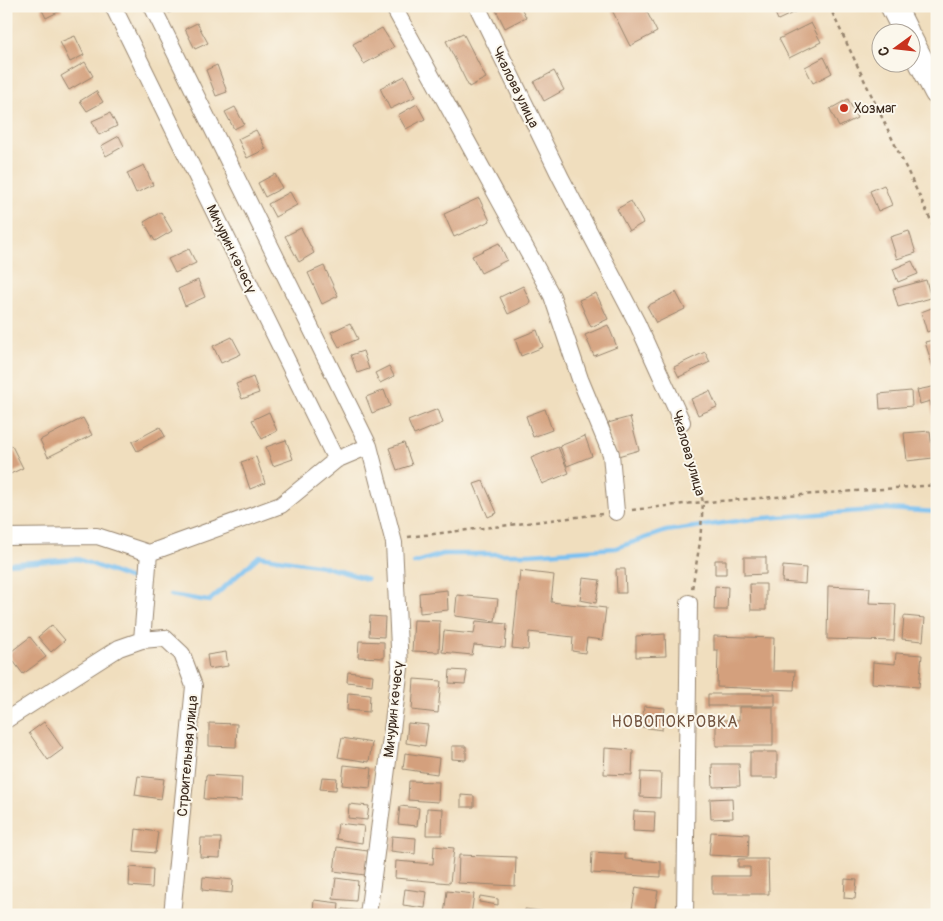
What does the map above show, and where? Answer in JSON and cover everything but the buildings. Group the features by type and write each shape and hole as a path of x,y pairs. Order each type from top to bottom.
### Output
{"main road":[{"path":"893,6 901,22"},
{"path":"920,59 937,92"}],"street":[{"name":"Мичурин көчөсү","path":"113,6 336,460"},
{"name":"Мичурин көчөсү","path":"152,6 369,446 393,539 400,668 368,915"},
{"path":"393,6 552,296 580,379 611,454 616,512"},
{"name":"Чкалова улица","path":"476,6 561,178 638,323 682,422"},
{"path":"6,537 96,536 149,553 281,505 336,460 369,446"},
{"path":"142,640 149,553"},
{"path":"685,915 689,603"},
{"name":"Строительная улица","path":"6,720 119,648 142,640 165,638 182,654 194,686 172,915"}],"path":[{"path":"829,6 937,233"},
{"name":"Чкалова улица","path":"682,422 703,502 700,542 689,603"},
{"path":"393,539 703,502 937,485"}],"waterway":[{"path":"414,563 443,554 530,554 616,548 666,531 752,519 887,509 937,512"},
{"path":"170,595 209,601 259,556 322,566 367,579"},
{"path":"6,564 78,559 131,579"}],"place":[{"name":"Хозмаг","path":"844,108"}],"district":[{"name":"НОВОПОКРОВКА","path":"675,721"}]}
